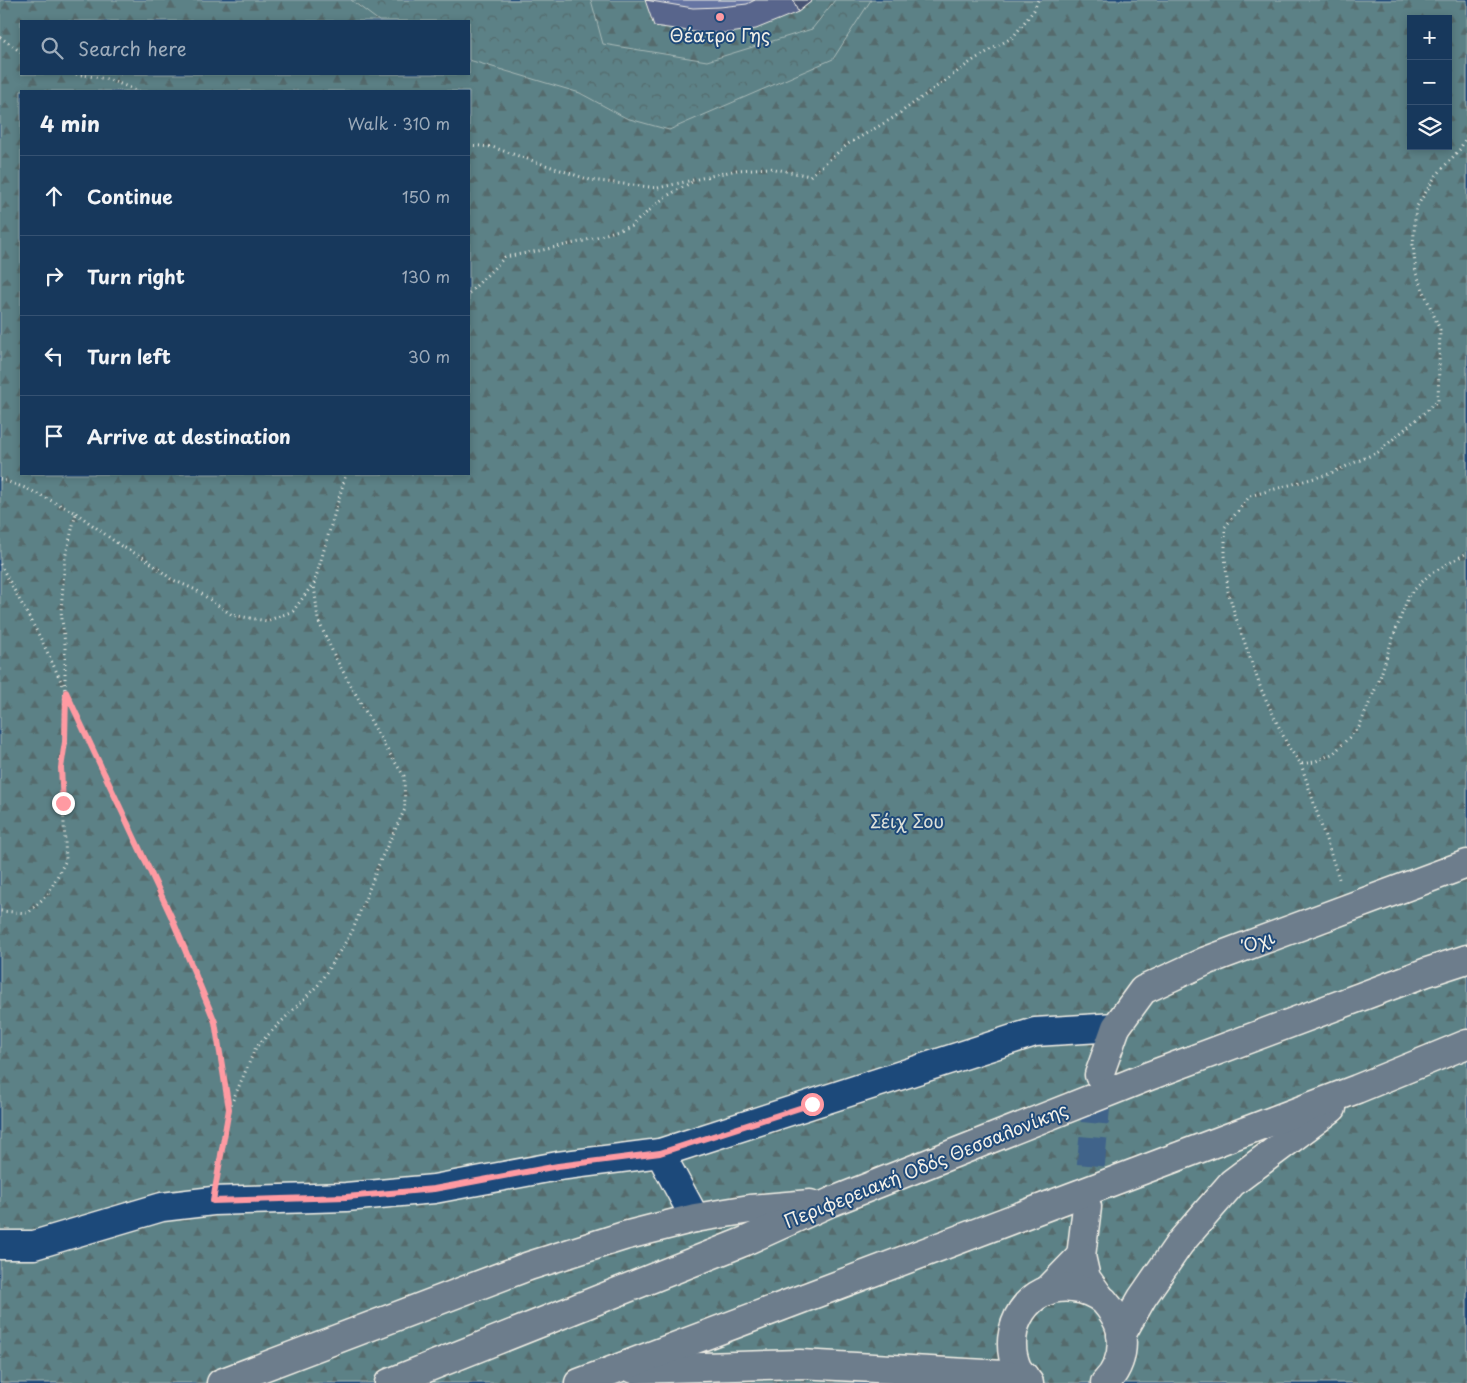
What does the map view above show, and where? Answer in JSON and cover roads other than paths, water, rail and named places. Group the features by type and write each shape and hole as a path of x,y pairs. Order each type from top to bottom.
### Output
{"main road":[{"name":"Όχι","path":"1099,1075 1116,1027 1143,990 1206,961 1467,864"},
{"name":"Περιφερειακή Οδός Θεσσαλονίκης","path":"389,1383 743,1242 831,1202 1149,1076 1427,972 1467,959"},
{"path":"579,1383 1357,1089 1467,1044"},
{"path":"1121,1335 1142,1298 1180,1243 1232,1183 1357,1089"},
{"path":"221,1383 529,1266 624,1236 695,1218 750,1209 831,1202"},
{"path":"1087,1207 1081,1256 1086,1278 1111,1309 1119,1324 1123,1342 1120,1359 1110,1380"},
{"path":"1026,1380 1018,1370 1012,1351 1012,1333 1018,1315 1031,1300 1047,1290 1081,1256"},
{"path":"1047,1290 1066,1287 1083,1289 1099,1296"},
{"path":"613,1370 800,1364 1026,1380"}],"street":[{"path":"0,1245 34,1245 162,1207 213,1201 346,1197 434,1189 558,1166 660,1153 1034,1032 1116,1027"},
{"path":"660,1153 695,1218"}],"tunnel":[{"path":"1087,1207 1099,1075"}],"place":[{"name":"Θέατρο Γης","path":"720,17"}],"park label":[{"name":"Σέιχ Σου","path":"907,822"}]}
